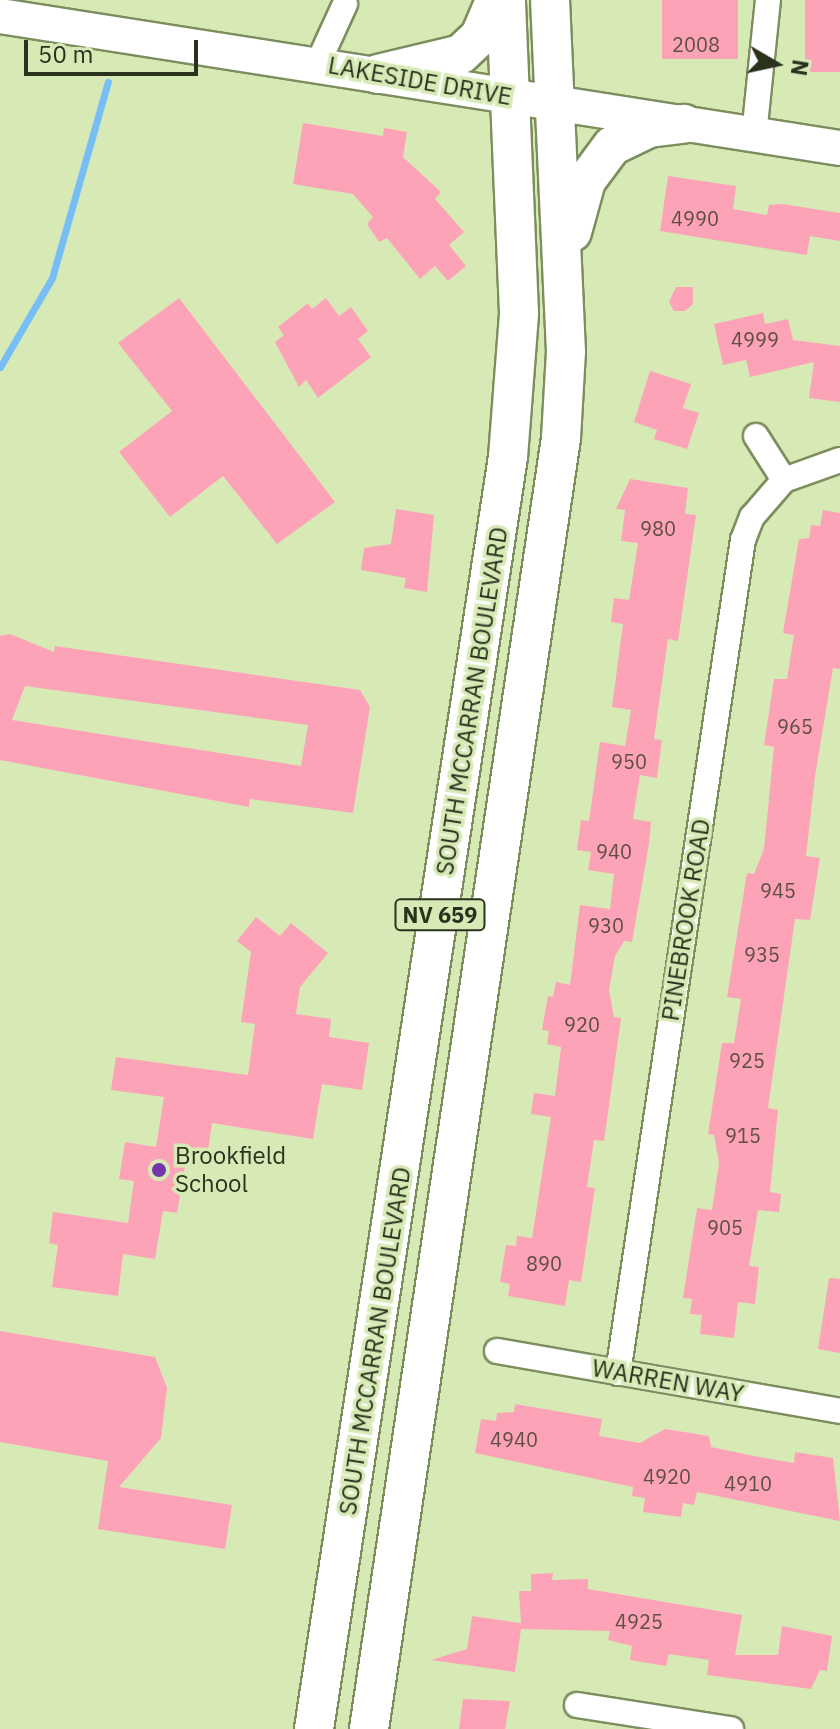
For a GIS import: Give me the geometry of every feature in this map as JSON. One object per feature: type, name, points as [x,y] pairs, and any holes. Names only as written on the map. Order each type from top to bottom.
[{"type":"main road","points":[[378,74],[461,54],[480,36],[495,0]]},
{"type":"main road","name":"SOUTH MCCARRAN BOULEVARD","points":[[314,1729],[444,889],[515,388],[511,97],[506,0]]},
{"type":"main road","name":"NV 659","points":[[369,1729],[549,542],[563,410],[563,278],[550,0]]},
{"type":"main road","points":[[563,278],[586,181],[598,162],[630,135],[684,124]]},
{"type":"main road","points":[[444,889],[467,922],[443,1103],[455,1172]]},
{"type":"main road","points":[[370,1374],[392,1408],[363,1604],[376,1684]]},
{"type":"street","points":[[754,135],[768,0]]},
{"type":"street","points":[[318,63],[345,4]]},
{"type":"street","name":"LAKESIDE DRIVE","points":[[0,16],[318,63],[511,97],[840,148]]},
{"type":"street","points":[[756,436],[784,480],[840,460]]},
{"type":"street","name":"PINEBROOK ROAD","points":[[618,1373],[743,540],[758,507],[784,480]]},
{"type":"street","name":"WARREN WAY","points":[[497,1351],[840,1411]]},
{"type":"street","points":[[577,1705],[731,1729]]},
{"type":"building","points":[[662,0],[738,0],[738,59],[662,59]]},
{"type":"building","points":[[805,0],[840,0],[840,72],[805,72]]},
{"type":"building","points":[[303,123],[383,136],[384,128],[407,132],[403,157],[441,192],[435,199],[464,232],[449,245],[466,266],[448,281],[435,266],[420,279],[387,238],[379,242],[367,224],[373,217],[353,194],[293,184]]},
{"type":"building","points":[[668,176],[736,186],[733,209],[767,215],[769,205],[782,204],[840,213],[840,241],[810,236],[807,255],[660,231]]},
{"type":"building","points":[[676,287],[693,287],[693,304],[685,311],[674,311],[669,302]]},
{"type":"building","points":[[179,298],[335,502],[277,544],[223,476],[170,517],[119,452],[172,411],[118,343]]},
{"type":"building","points":[[326,298],[339,316],[351,307],[368,331],[358,339],[371,357],[318,398],[306,380],[299,387],[275,342],[284,335],[278,327],[308,303],[312,309]]},
{"type":"building","points":[[763,313],[765,324],[788,319],[793,340],[840,346],[840,402],[809,398],[814,362],[750,377],[746,360],[723,365],[714,324]]},
{"type":"building","points":[[650,371],[691,384],[683,408],[699,413],[687,449],[654,439],[657,430],[634,422]]},
{"type":"building","points":[[630,479],[688,488],[685,514],[696,515],[678,641],[668,639],[654,739],[662,740],[657,778],[640,775],[633,819],[651,822],[649,844],[632,942],[624,941],[615,956],[609,990],[614,1017],[621,1018],[604,1141],[594,1140],[587,1187],[595,1188],[581,1282],[569,1280],[565,1306],[508,1296],[510,1284],[500,1282],[506,1245],[516,1246],[517,1236],[532,1238],[551,1117],[531,1114],[534,1093],[555,1096],[561,1047],[547,1044],[549,1031],[542,1030],[548,996],[553,997],[556,982],[570,985],[580,905],[610,909],[614,874],[588,870],[591,852],[577,850],[581,820],[589,821],[600,742],[625,746],[631,710],[612,707],[623,624],[611,622],[614,598],[629,600],[638,543],[621,541],[625,510],[616,509]]},
{"type":"building","points":[[396,509],[434,515],[427,592],[404,588],[406,578],[361,570],[364,548],[391,544]]},
{"type":"building","points":[[823,510],[840,513],[840,669],[833,668],[815,776],[806,856],[820,858],[810,920],[795,919],[768,1108],[778,1110],[770,1192],[781,1194],[779,1212],[758,1210],[749,1266],[759,1267],[755,1304],[738,1302],[734,1338],[700,1334],[702,1315],[690,1314],[692,1299],[683,1298],[697,1208],[712,1210],[719,1163],[714,1135],[708,1134],[722,1043],[734,1043],[741,999],[727,997],[747,873],[754,874],[764,849],[774,747],[764,745],[774,679],[787,679],[794,635],[783,633],[799,539],[809,538],[811,525],[820,526]]},
{"type":"building","points":[[10,634],[54,652],[55,646],[360,690],[370,707],[353,813],[250,799],[249,807],[0,760],[0,636]],"holes":[[[25,686],[308,725],[301,766],[12,720]]]},
{"type":"building","points":[[256,917],[280,936],[291,923],[328,953],[300,987],[296,1014],[331,1019],[329,1037],[369,1043],[362,1090],[322,1084],[313,1139],[212,1123],[207,1158],[187,1155],[177,1213],[163,1211],[155,1259],[123,1254],[118,1296],[52,1287],[58,1245],[49,1243],[53,1212],[128,1223],[134,1181],[119,1179],[125,1142],[156,1147],[164,1097],[111,1090],[116,1057],[248,1075],[255,1024],[241,1022],[251,952],[237,941]]},
{"type":"building","points":[[829,1278],[840,1279],[840,1353],[818,1349]]},
{"type":"building","points":[[0,1331],[155,1357],[167,1388],[161,1438],[119,1487],[232,1505],[225,1549],[98,1529],[108,1461],[0,1442]]},
{"type":"building","points":[[515,1404],[602,1419],[599,1436],[640,1443],[665,1429],[709,1436],[711,1447],[794,1463],[795,1452],[833,1458],[840,1521],[697,1492],[694,1505],[683,1503],[681,1517],[643,1512],[645,1498],[632,1496],[633,1487],[475,1453],[481,1419],[496,1421],[497,1413],[514,1412]]},
{"type":"building","points":[[553,1573],[552,1580],[588,1579],[588,1589],[742,1615],[735,1655],[778,1655],[782,1626],[832,1636],[827,1671],[820,1670],[811,1689],[707,1675],[709,1660],[669,1654],[666,1666],[630,1660],[632,1646],[608,1640],[610,1631],[521,1629],[515,1672],[431,1660],[467,1649],[472,1616],[521,1623],[519,1591],[531,1591],[531,1574]]},
{"type":"building","points":[[463,1699],[510,1701],[505,1729],[459,1729]]},
{"type":"waterway","points":[[0,367],[52,278],[108,82]]},
{"type":"place","name":"Brookfield School","points":[[159,1170]]}]
